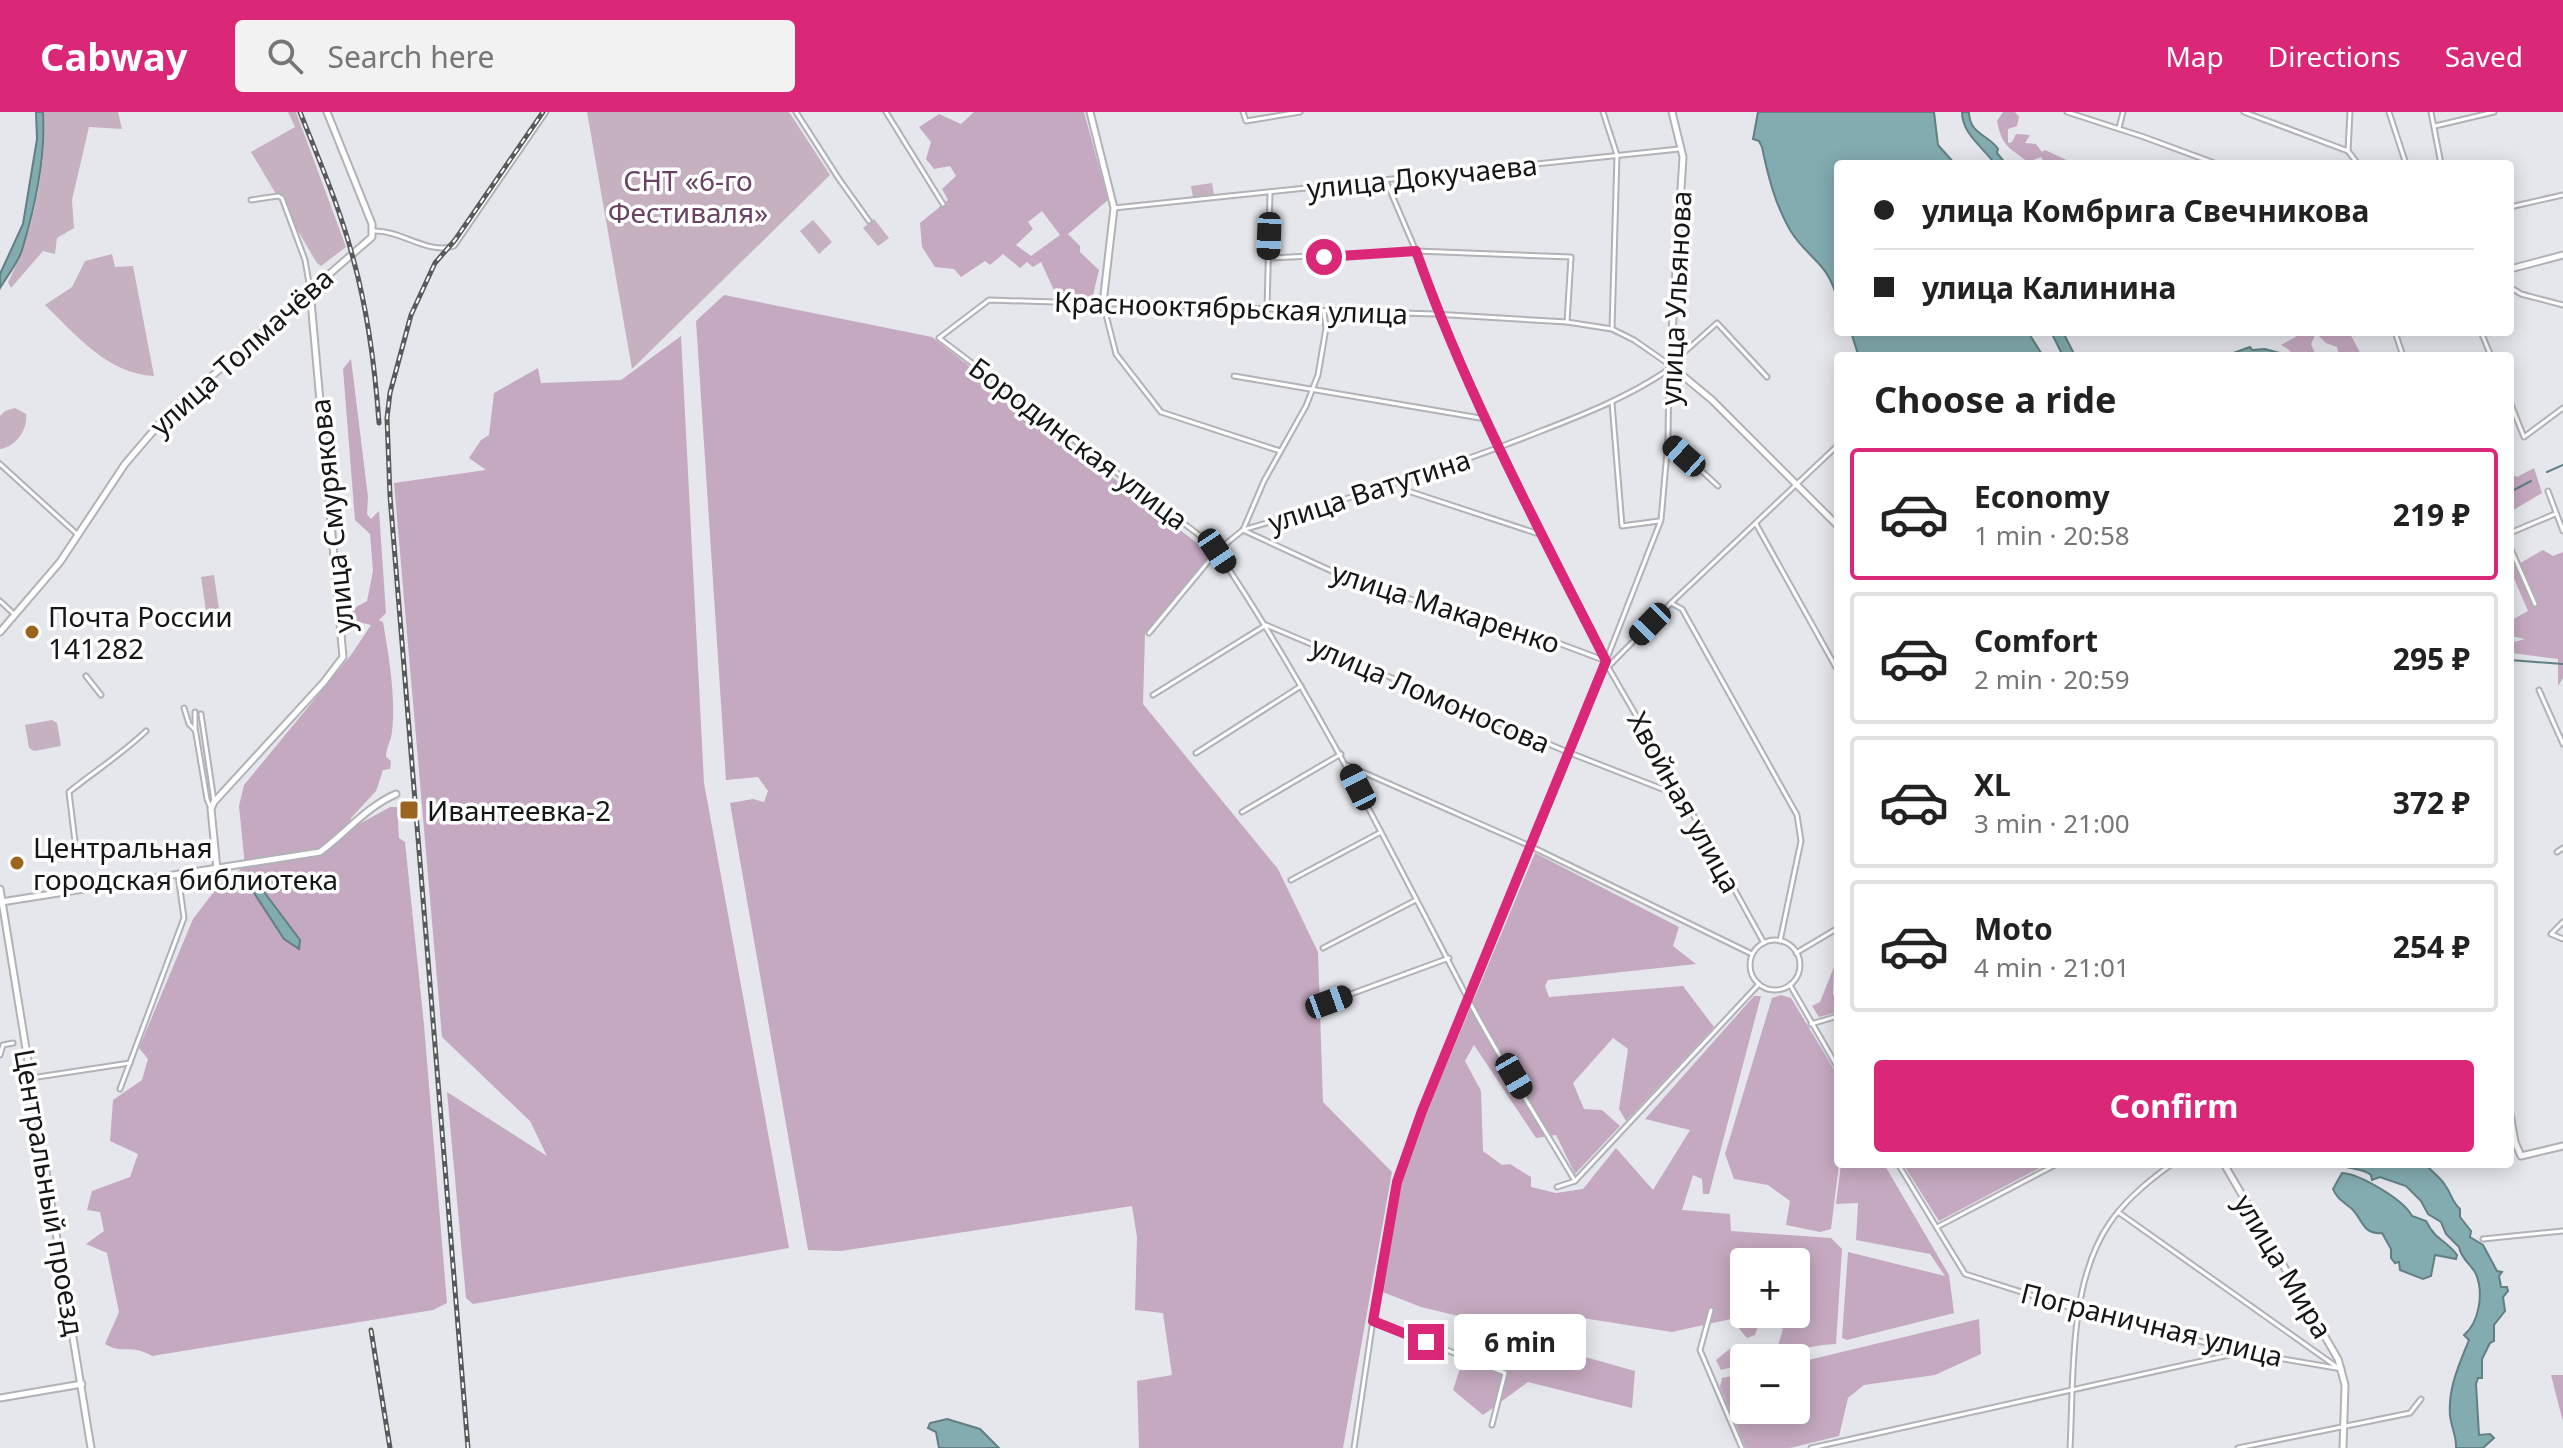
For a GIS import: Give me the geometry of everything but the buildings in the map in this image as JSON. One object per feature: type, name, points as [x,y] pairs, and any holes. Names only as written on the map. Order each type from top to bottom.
[{"type":"street","points":[[327,112],[374,231],[398,234],[445,249],[454,246],[546,112]]},
{"type":"street","points":[[796,112],[869,221]]},
{"type":"street","points":[[886,112],[943,204]]},
{"type":"street","points":[[1090,112],[1114,208],[1103,303],[1116,354],[1161,412],[1281,452]]},
{"type":"street","points":[[1243,112],[1246,121],[1300,112]]},
{"type":"street","points":[[1603,112],[1617,155],[1612,329]]},
{"type":"street","points":[[1672,112],[1683,149]]},
{"type":"street","points":[[2067,112],[2206,160]]},
{"type":"street","points":[[2119,128],[2123,112]]},
{"type":"street","points":[[2244,112],[2348,151],[2355,160]]},
{"type":"street","points":[[2348,151],[2350,112]]},
{"type":"street","points":[[2389,112],[2405,160]]},
{"type":"street","points":[[2431,112],[2440,160]]},
{"type":"street","points":[[2435,126],[2494,112]]},
{"type":"street","name":"улица Докучаева","points":[[1114,208],[1683,149]]},
{"type":"street","name":"улица Ульянова","points":[[1354,1448],[1397,1182],[1467,997],[1570,753],[1661,520],[1683,149]]},
{"type":"street","name":"Хвойная улица","points":[[1386,181],[1416,251],[1438,314],[1542,535],[1608,667],[1764,943]]},
{"type":"street","points":[[1267,309],[1270,193]]},
{"type":"street","points":[[2514,206],[2563,195]]},
{"type":"street","name":"улица Смурякова","points":[[217,869],[211,809],[214,802],[324,682],[343,657],[305,260],[282,198],[251,200]]},
{"type":"street","name":"улица Толмачёва","points":[[0,632],[50,575],[125,464],[156,426],[372,237],[374,231]]},
{"type":"street","points":[[1268,258],[1416,251],[1571,257],[1567,322]]},
{"type":"street","points":[[2514,268],[2563,255]]},
{"type":"street","points":[[2514,290],[2563,305]]},
{"type":"street","name":"Краснооктябрьская улица","points":[[939,338],[989,300],[1438,314],[1567,322],[1612,329],[1634,340],[1669,368]]},
{"type":"street","points":[[1149,633],[1217,551],[1243,530],[1264,481],[1318,375],[1326,328],[1324,311]]},
{"type":"street","name":"улица Ватутина","points":[[1243,530],[1401,482],[1499,448],[1612,403],[1669,368],[1717,323],[1767,377]]},
{"type":"street","name":"Бородинская улица","points":[[939,338],[1217,551],[1266,625],[1341,754],[1467,997],[1575,1181]]},
{"type":"street","points":[[1669,368],[1712,400],[1834,522]]},
{"type":"street","points":[[1234,376],[1486,419]]},
{"type":"street","points":[[1612,403],[1622,526],[1661,520]]},
{"type":"street","points":[[2514,412],[2524,437],[2563,408]]},
{"type":"street","points":[[1668,440],[1718,486]]},
{"type":"street","points":[[1608,667],[1834,449]]},
{"type":"street","points":[[0,464],[78,535]]},
{"type":"street","points":[[1401,482],[1405,490],[1542,535]]},
{"type":"street","points":[[2548,491],[2563,531]]},
{"type":"street","points":[[2514,531],[2555,514]]},
{"type":"street","points":[[1755,523],[1834,664]]},
{"type":"street","name":"улица Макаренко","points":[[1243,530],[1360,584],[1544,638],[1606,661]]},
{"type":"street","points":[[2514,556],[2535,604]]},
{"type":"street","points":[[0,601],[16,615]]},
{"type":"street","points":[[1671,603],[1682,609],[1797,815],[1801,841],[1780,941]]},
{"type":"street","points":[[1153,695],[1266,625]]},
{"type":"street","name":"улица Ломоносова","points":[[1266,625],[1684,798]]},
{"type":"street","points":[[86,676],[101,695]]},
{"type":"street","points":[[1196,753],[1302,686]]},
{"type":"street","points":[[2539,690],[2563,744]]},
{"type":"street","points":[[184,708],[189,724],[195,730]]},
{"type":"street","points":[[195,712],[195,730],[211,809]]},
{"type":"street","points":[[201,714],[214,802]]},
{"type":"street","points":[[76,850],[69,792],[116,759],[146,731]]},
{"type":"street","points":[[1242,812],[1341,754]]},
{"type":"street","points":[[1347,765],[1530,846],[1752,954]]},
{"type":"street","points":[[1,902],[320,852],[360,817],[396,794]]},
{"type":"street","points":[[1291,880],[1381,832]]},
{"type":"street","points":[[2557,852],[2563,848]]},
{"type":"street","points":[[120,1089],[184,918],[178,875]]},
{"type":"street","name":"Центральный проезд","points":[[0,889],[91,1448]]},
{"type":"street","points":[[1323,948],[1417,899]]},
{"type":"street","points":[[2563,922],[2551,934],[2563,939]]},
{"type":"street","points":[[1796,953],[1834,930]]},
{"type":"street","points":[[1780,941],[1796,953],[1799,968],[1790,985],[1772,990],[1759,984],[1750,968],[1752,954],[1764,943],[1780,941]]},
{"type":"street","points":[[1329,1002],[1449,958]]},
{"type":"street","points":[[1557,1187],[1575,1181],[1759,984]]},
{"type":"street","points":[[1790,985],[1834,1062]]},
{"type":"street","points":[[1810,1024],[1834,1017]]},
{"type":"street","points":[[0,1055],[3,1045],[13,1043]]},
{"type":"street","points":[[30,1078],[130,1063]]},
{"type":"street","points":[[2514,1136],[2521,1156],[2563,1146]]},
{"type":"street","points":[[1900,1168],[1937,1227],[2049,1168]]},
{"type":"street","points":[[2070,1448],[2078,1310],[2091,1259],[2118,1212],[2137,1191],[2167,1168]]},
{"type":"street","name":"улица Мира","points":[[2226,1168],[2338,1359],[2340,1368]]},
{"type":"street","points":[[2118,1212],[2340,1368],[2345,1385],[2343,1448]]},
{"type":"street","name":"Пограничная улица","points":[[1937,1227],[1965,1274],[2078,1310],[2242,1352],[2340,1368]]},
{"type":"street","points":[[2483,1239],[2563,1231]]},
{"type":"street","points":[[1711,1310],[1700,1350],[1742,1448]]},
{"type":"street","points":[[1373,1321],[1505,1373],[1492,1425]]},
{"type":"street","points":[[1811,1448],[1837,1445],[2242,1352]]},
{"type":"street","points":[[0,1398],[82,1384]]},
{"type":"street","points":[[2238,1448],[2410,1413],[2421,1399]]},
{"type":"green space","points":[[44,112],[118,112],[122,129],[89,127],[72,200],[74,228],[57,238],[55,254],[43,251],[11,288],[8,282],[25,243],[41,177]]},
{"type":"green space","points":[[288,112],[296,112],[346,247],[321,266],[251,152],[295,127]]},
{"type":"green space","name":"СНТ «6-го Фестиваля»","points":[[587,112],[789,112],[830,175],[632,369]]},
{"type":"green space","points":[[1212,183],[1214,195],[1193,197],[1191,186]]},
{"type":"green space","points":[[874,219],[889,238],[878,246],[863,228]]},
{"type":"green space","points":[[813,220],[832,242],[819,254],[800,231]]},
{"type":"green space","points":[[112,254],[115,267],[133,266],[154,376],[137,374],[107,361],[45,305],[72,287],[85,261]]},
{"type":"green space","points":[[15,408],[26,414],[25,426],[16,441],[0,449],[0,416]]},
{"type":"green space","points":[[214,575],[219,609],[206,611],[201,577]]},
{"type":"green space","points":[[52,720],[57,723],[61,746],[34,751],[29,748],[25,725]]},
{"type":"shaded area","points":[[974,112],[1084,112],[1108,200],[1068,234],[1080,246],[1080,252],[1099,270],[1092,299],[1058,299],[1041,262],[1033,267],[1027,262],[1020,268],[1003,254],[990,265],[985,261],[961,277],[954,269],[935,267],[922,247],[920,223],[948,200],[942,189],[956,176],[950,166],[934,169],[926,159],[931,142],[919,127],[939,114],[961,124]],"holes":[[[1042,211],[1060,235],[1031,256],[1016,245],[1033,229],[1028,222]]]},
{"type":"shaded area","points":[[2003,112],[2015,112],[2019,117],[2017,126],[2008,129],[2008,143],[2016,134],[2030,135],[2025,143],[2036,144],[2042,152],[2045,150],[2066,160],[2043,160],[2041,157],[2026,160],[2008,146],[1997,121]]},
{"type":"shaded area","points":[[724,295],[932,337],[1211,554],[1145,634],[1143,704],[1278,869],[1318,952],[1323,1102],[1392,1172],[1343,1448],[1139,1448],[1137,1381],[1172,1375],[1163,1313],[1135,1310],[1137,1237],[1132,1206],[841,1251],[808,1250],[730,803],[753,799],[764,802],[768,791],[758,777],[726,780],[696,321]]},
{"type":"shaded area","points":[[681,336],[704,783],[789,1248],[473,1304],[466,1298],[447,1092],[547,1156],[530,1121],[442,1037],[394,483],[486,470],[469,458],[481,440],[489,435],[494,393],[538,368],[541,383],[621,380]]},
{"type":"shaded area","points":[[2297,336],[2315,336],[2311,344],[2314,352],[2291,352],[2281,345]]},
{"type":"shaded area","points":[[2319,336],[2351,336],[2360,352],[2338,352],[2337,347]]},
{"type":"shaded area","points":[[351,359],[368,497],[367,514],[371,519],[379,511],[386,613],[379,620],[383,622],[393,705],[392,732],[386,757],[391,761],[390,769],[383,770],[376,791],[351,818],[350,824],[354,827],[390,807],[397,807],[399,838],[405,842],[447,1303],[433,1310],[152,1356],[138,1350],[117,1349],[105,1344],[119,1312],[107,1253],[86,1244],[104,1231],[100,1212],[87,1210],[92,1191],[130,1177],[138,1154],[110,1141],[113,1100],[142,1080],[148,1059],[139,1048],[193,919],[219,885],[245,866],[239,806],[244,785],[351,655],[371,625],[358,622],[345,613],[367,601],[373,571],[370,534],[355,520],[343,369]]},
{"type":"shaded area","points":[[2534,468],[2542,493],[2514,510],[2514,475],[2517,477]]},
{"type":"shaded area","points":[[2543,550],[2553,556],[2563,552],[2563,678],[2558,686],[2558,659],[2514,653],[2514,642],[2525,639],[2514,637],[2514,619],[2528,611],[2514,578],[2514,567]]},
{"type":"shaded area","points":[[1535,853],[1679,927],[1673,946],[1696,964],[1548,980],[1545,986],[1549,997],[1683,986],[1714,1027],[1626,1121],[1619,1109],[1628,1049],[1613,1038],[1573,1083],[1584,1109],[1602,1110],[1620,1126],[1575,1174],[1556,1135],[1536,1138],[1474,1045],[1465,1061],[1481,1091],[1483,1151],[1502,1165],[1510,1164],[1531,1177],[1531,1187],[1556,1193],[1583,1189],[1616,1148],[1653,1190],[1690,1130],[1645,1119],[1754,996],[1761,996],[1709,1194],[1703,1194],[1702,1179],[1693,1175],[1682,1210],[1730,1214],[1731,1231],[1831,1238],[1842,1249],[1836,1344],[1810,1348],[1810,1344],[1778,1344],[1781,1328],[1810,1328],[1810,1248],[1730,1248],[1730,1319],[1672,1332],[1576,1317],[1546,1338],[1553,1348],[1635,1371],[1632,1408],[1528,1382],[1483,1415],[1453,1390],[1466,1350],[1467,1333],[1530,1342],[1534,1314],[1492,1324],[1421,1307],[1380,1291],[1394,1211],[1409,1154]]},
{"type":"shaded area","points":[[1834,967],[1834,1013],[1819,1017],[1812,1006],[1820,1002]]},
{"type":"shaded area","points":[[1781,995],[1791,998],[1834,1069],[1834,1168],[1839,1168],[1831,1229],[1820,1232],[1786,1225],[1790,1201],[1768,1185],[1734,1179],[1725,1154],[1772,998]]},
{"type":"shaded area","points":[[1840,1168],[1886,1168],[1949,1275],[1954,1313],[1847,1340],[1842,1338],[1848,1252],[1945,1276],[1930,1254],[1856,1240],[1858,1203],[1836,1204]]},
{"type":"shaded area","points":[[1906,1168],[2039,1168],[1939,1221]]},
{"type":"shaded area","points":[[1979,1319],[1981,1354],[1935,1375],[1864,1385],[1848,1398],[1839,1436],[1790,1448],[1746,1448],[1736,1424],[1810,1424],[1810,1360]]},
{"type":"shaded area","points":[[1739,1328],[1757,1328],[1755,1335],[1747,1338]]},
{"type":"shaded area","points":[[1730,1349],[1730,1368],[1721,1370],[1716,1360]]},
{"type":"shaded area","points":[[2551,1375],[2563,1375],[2563,1420],[2562,1418]]},
{"type":"shaded area","points":[[1730,1377],[1730,1410],[1720,1387],[1722,1378]]},
{"type":"water","points":[[36,112],[43,112],[43,129],[35,199],[20,255],[0,288],[0,274],[23,224],[37,139]]},
{"type":"water","points":[[1758,112],[1934,112],[1938,145],[1951,160],[1834,160],[1834,288],[1823,269],[1790,230],[1780,210],[1762,147],[1759,141],[1753,139]]},
{"type":"water","points":[[1962,112],[1969,112],[1972,125],[1994,144],[2003,160],[1992,160],[1974,140]]},
{"type":"water","points":[[1852,336],[2030,336],[2040,352],[1858,352]]},
{"type":"water","points":[[2053,336],[2065,336],[2073,352],[2061,352]]},
{"type":"water","points":[[2250,347],[2252,350],[2276,352],[2236,352]]},
{"type":"water","points":[[249,872],[300,940],[299,949],[284,939],[245,879]]},
{"type":"water","points":[[2351,1168],[2429,1168],[2443,1182],[2460,1209],[2460,1217],[2471,1231],[2470,1237],[2483,1245],[2497,1271],[2502,1272],[2499,1276],[2501,1287],[2507,1287],[2508,1291],[2503,1297],[2505,1311],[2494,1325],[2494,1341],[2482,1359],[2482,1378],[2478,1378],[2476,1384],[2479,1435],[2490,1434],[2494,1438],[2483,1448],[2456,1448],[2450,1415],[2452,1386],[2469,1340],[2464,1335],[2479,1307],[2480,1290],[2476,1274],[2459,1247],[2446,1234],[2441,1222],[2428,1214],[2421,1201],[2406,1186],[2380,1177],[2372,1180],[2371,1175]]},
{"type":"water","points":[[2342,1173],[2381,1189],[2412,1216],[2426,1221],[2457,1255],[2456,1259],[2435,1255],[2431,1276],[2423,1279],[2400,1270],[2399,1262],[2395,1263],[2391,1258],[2391,1249],[2382,1233],[2367,1229],[2333,1189]]},
{"type":"water","points":[[947,1419],[980,1429],[999,1448],[939,1448],[936,1432],[928,1428],[930,1423]]},
{"type":"waterway","points":[[2547,472],[2563,465]]},
{"type":"waterway","points":[[2514,490],[2531,481]]},
{"type":"waterway","points":[[2514,660],[2563,664]]},
{"type":"railway","points":[[300,112],[336,202],[358,278],[370,340],[379,423]]},
{"type":"railway","points":[[468,1448],[390,496],[387,418],[390,393],[411,315],[435,263],[455,240],[543,112]]},
{"type":"railway","points":[[371,1330],[390,1448]]},
{"type":"place","name":"Почта России 141282","points":[[32,632]]},
{"type":"place","name":"Ивантеевка-2","points":[[409,810]]},
{"type":"place","name":"Центральная городская библиотека","points":[[17,863]]},
{"type":"route","points":[[1324,257],[1416,251],[1438,314],[1499,448],[1606,661],[1463,1007],[1397,1182],[1373,1321],[1426,1342]]}]
